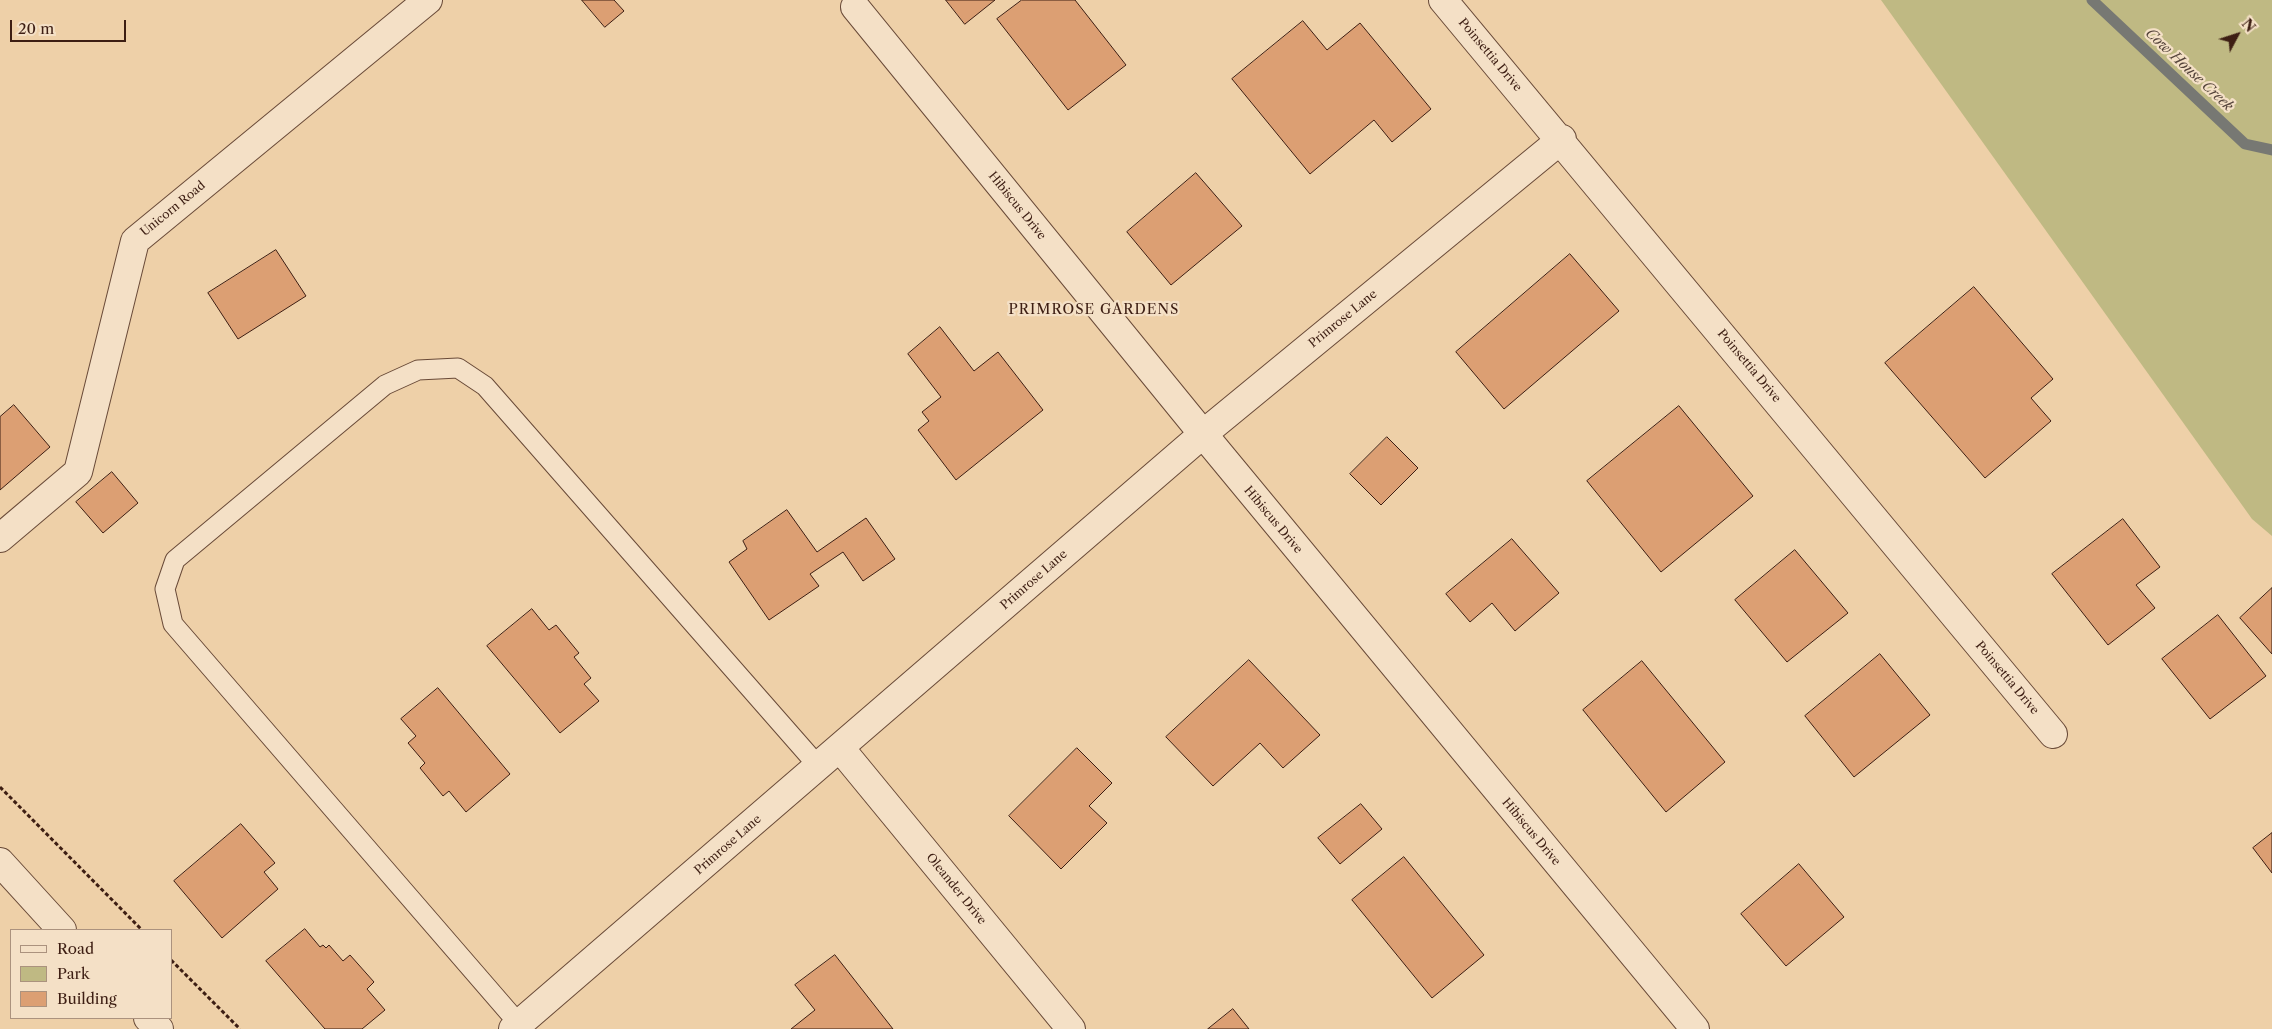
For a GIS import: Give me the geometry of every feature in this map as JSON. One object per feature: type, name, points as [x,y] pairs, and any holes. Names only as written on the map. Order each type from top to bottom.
[{"type":"street","name":"Unicorn Road","points":[[0,538],[78,472],[134,241],[428,0]]},
{"type":"street","name":"Poinsettia Drive","points":[[1443,0],[1562,139],[2053,734]]},
{"type":"street","name":"Hibiscus Drive","points":[[855,7],[1203,434],[1695,1029]]},
{"type":"street","name":"Primrose Lane","points":[[516,1026],[819,767],[1203,434],[1562,139]]},
{"type":"street","name":"Oleander Drive","points":[[840,748],[1071,1029]]},
{"type":"street","points":[[0,862],[61,929]]},
{"type":"street","points":[[149,1019],[159,1029]]},
{"type":"lane","points":[[516,1026],[173,624],[165,589],[175,560],[386,384],[418,370],[458,368],[485,386],[819,767]]},
{"type":"path","points":[[0,787],[141,929]]},
{"type":"path","points":[[172,961],[240,1029]]},
{"type":"green space","points":[[1881,0],[2272,0],[2272,536],[2252,519]]},
{"type":"building","points":[[582,0],[614,0],[624,11],[605,27]]},
{"type":"building","points":[[946,0],[995,0],[965,24]]},
{"type":"building","points":[[1022,0],[1075,0],[1126,65],[1068,110],[997,19]]},
{"type":"building","points":[[1303,21],[1327,50],[1360,23],[1431,109],[1392,142],[1374,120],[1310,174],[1232,79]]},
{"type":"building","points":[[1196,173],[1242,226],[1171,285],[1127,232]]},
{"type":"building","points":[[276,250],[306,296],[238,339],[208,293]]},
{"type":"building","points":[[1570,254],[1619,311],[1504,409],[1456,352]]},
{"type":"building","points":[[1974,287],[2053,379],[2031,398],[2051,421],[1985,478],[1885,363]]},
{"type":"building","points":[[940,327],[974,371],[998,352],[1043,410],[956,480],[918,430],[929,421],[922,412],[941,397],[908,354]]},
{"type":"building","points":[[14,405],[50,447],[0,490],[0,417]]},
{"type":"building","points":[[1679,406],[1753,496],[1661,572],[1587,481]]},
{"type":"building","points":[[1387,437],[1418,468],[1381,505],[1350,474]]},
{"type":"building","points":[[112,472],[138,503],[103,533],[76,502]]},
{"type":"building","points":[[787,510],[817,552],[866,518],[895,559],[863,581],[843,552],[810,574],[819,586],[769,620],[729,562],[747,549],[743,541]]},
{"type":"building","points":[[2123,519],[2160,567],[2136,585],[2155,608],[2108,645],[2052,574]]},
{"type":"building","points":[[1512,539],[1559,593],[1515,631],[1492,603],[1470,622],[1446,594]]},
{"type":"building","points":[[1795,550],[1848,613],[1787,662],[1735,600]]},
{"type":"building","points":[[2272,588],[2272,654],[2240,618]]},
{"type":"building","points":[[532,609],[549,630],[556,625],[579,653],[574,657],[591,678],[584,684],[599,701],[560,733],[487,646]]},
{"type":"building","points":[[2218,615],[2266,676],[2210,719],[2162,659]]},
{"type":"building","points":[[1880,654],[1930,715],[1854,777],[1805,716]]},
{"type":"building","points":[[1249,660],[1320,735],[1283,768],[1260,743],[1213,786],[1166,737]]},
{"type":"building","points":[[1642,661],[1725,762],[1666,812],[1583,710]]},
{"type":"building","points":[[438,688],[510,774],[466,812],[449,791],[443,796],[420,768],[425,763],[408,743],[416,736],[401,719]]},
{"type":"building","points":[[1077,748],[1112,783],[1089,806],[1107,823],[1061,869],[1009,816]]},
{"type":"building","points":[[1361,804],[1382,829],[1340,864],[1318,838]]},
{"type":"building","points":[[241,824],[275,863],[264,872],[278,889],[222,938],[174,881]]},
{"type":"building","points":[[2272,833],[2272,873],[2253,848]]},
{"type":"building","points":[[1404,857],[1484,955],[1432,998],[1352,900]]},
{"type":"building","points":[[1799,864],[1844,917],[1786,966],[1741,914]]},
{"type":"building","points":[[305,929],[320,947],[323,945],[326,948],[329,945],[343,961],[350,955],[374,982],[367,989],[385,1010],[362,1029],[325,1029],[266,961]]},
{"type":"building","points":[[835,955],[893,1029],[791,1029],[815,1010],[795,985]]},
{"type":"building","points":[[1233,1009],[1249,1029],[1208,1029]]},
{"type":"waterway","name":"Cow House Creek","points":[[2092,0],[2245,144],[2272,150]]},
{"type":"district","name":"PRIMROSE GARDENS","points":[[1094,310]]}]
